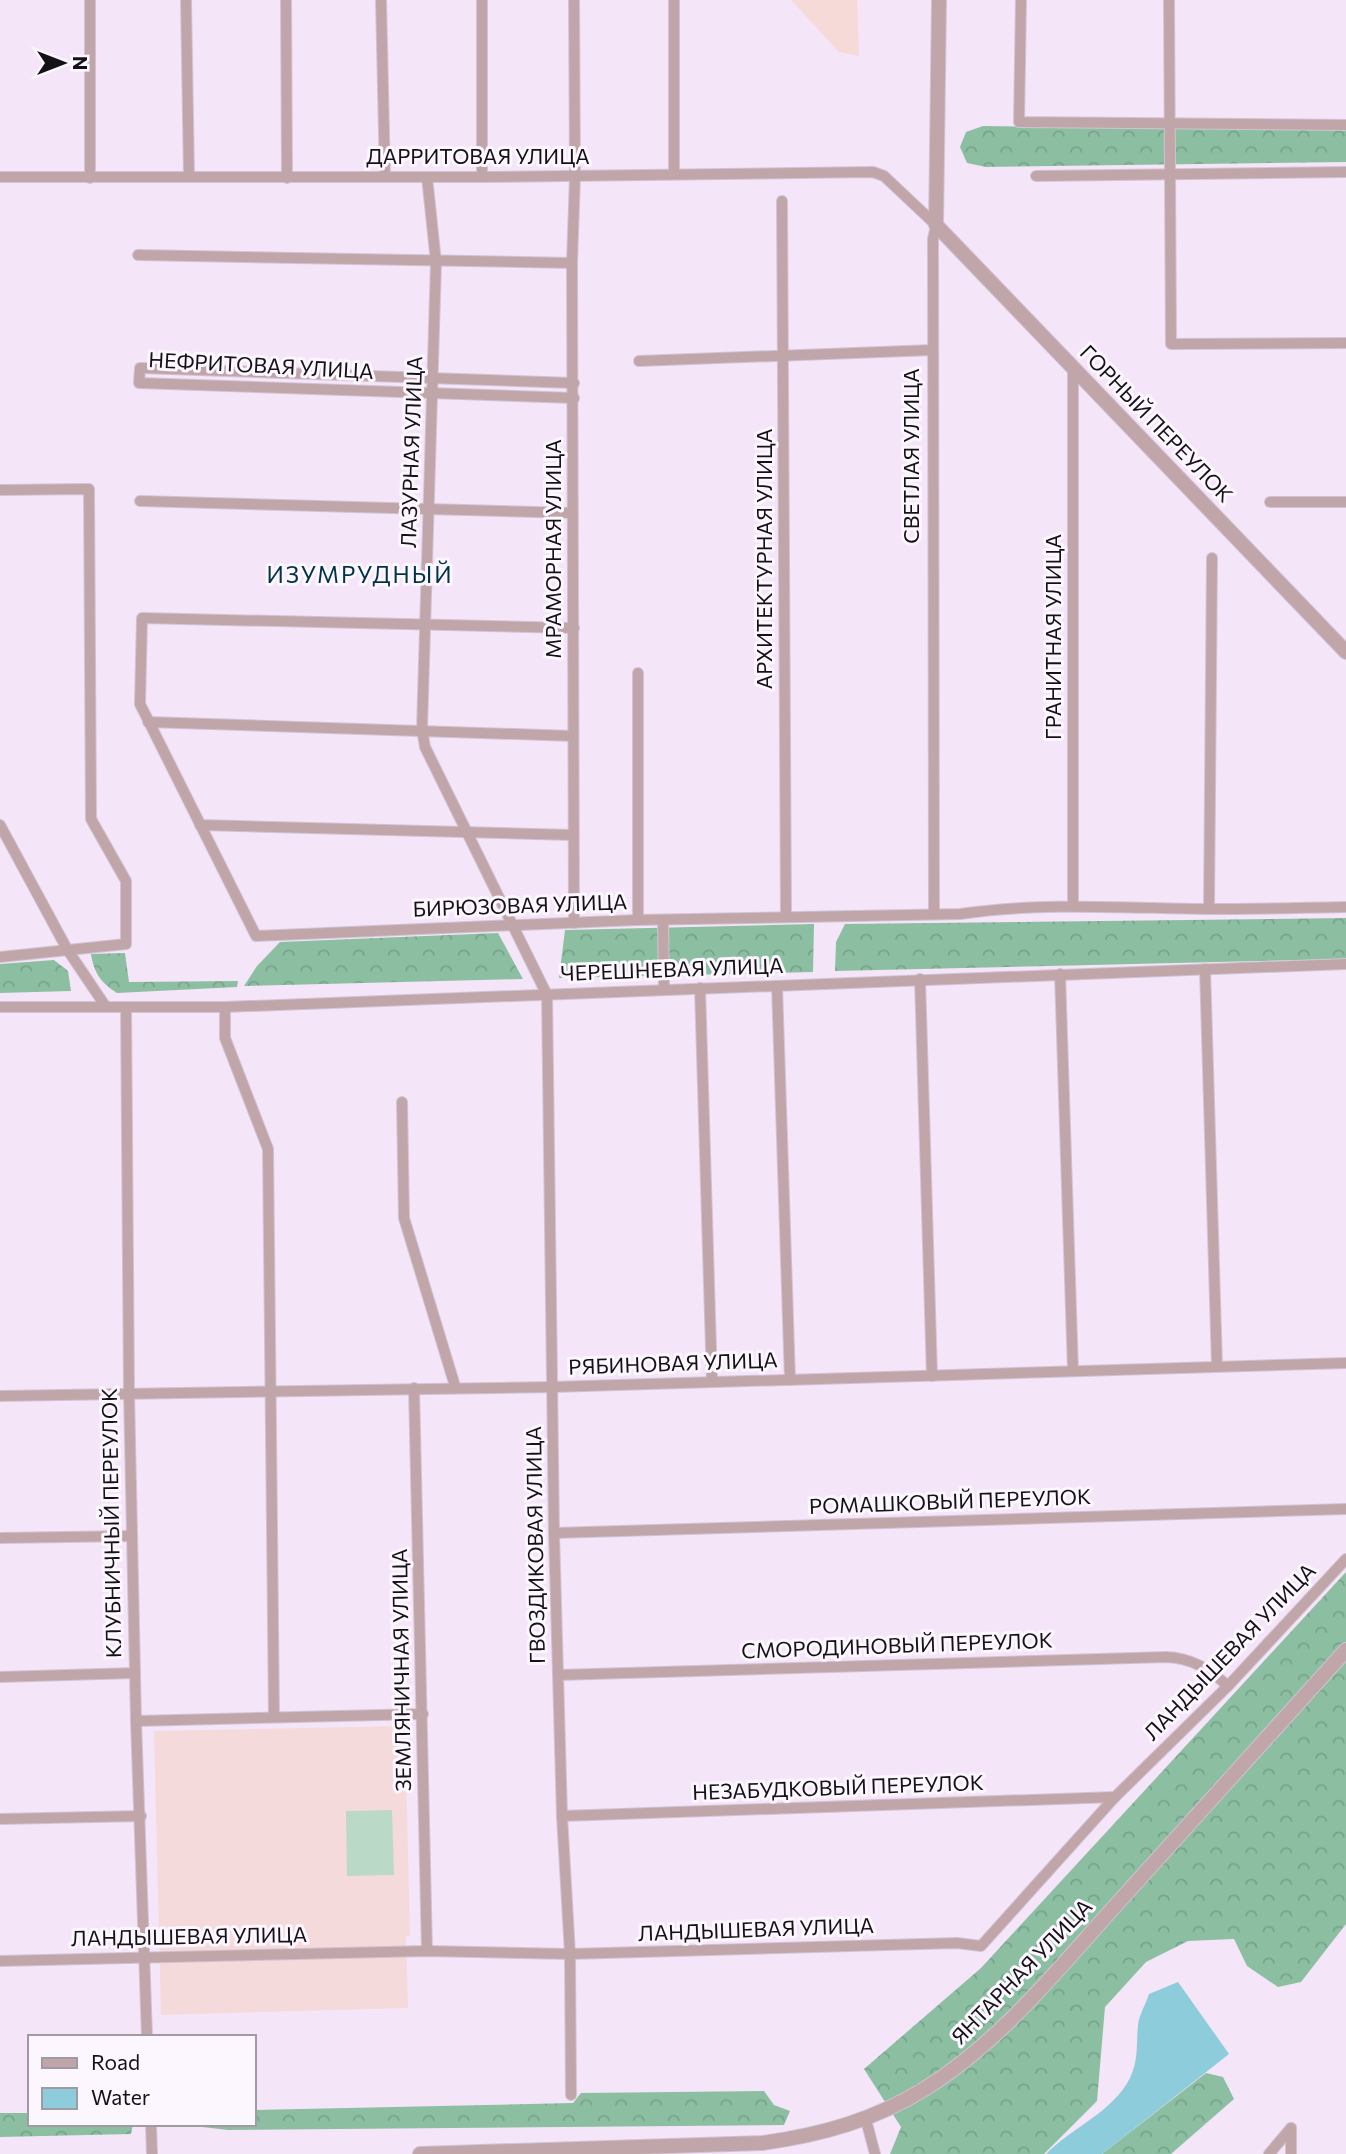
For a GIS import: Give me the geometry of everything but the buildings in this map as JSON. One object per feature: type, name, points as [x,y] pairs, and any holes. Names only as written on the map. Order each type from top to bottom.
[{"type":"street","points":[[90,0],[90,178]]},
{"type":"street","points":[[186,0],[189,177]]},
{"type":"street","points":[[286,0],[287,178]]},
{"type":"street","points":[[381,0],[386,177]]},
{"type":"street","points":[[482,0],[482,177]]},
{"type":"street","name":"МРАМОРНАЯ УЛИЦА","points":[[574,923],[572,263],[575,0]]},
{"type":"street","points":[[674,0],[674,174]]},
{"type":"street","name":"СВЕТЛАЯ УЛИЦА","points":[[934,913],[933,239],[936,225],[940,0]]},
{"type":"street","points":[[1021,0],[1019,122],[1346,125]]},
{"type":"street","points":[[1169,0],[1171,344],[1346,343]]},
{"type":"street","name":"ДАРРИТОВАЯ УЛИЦА","points":[[0,177],[482,177],[873,172],[884,176],[936,225]]},
{"type":"street","points":[[1036,176],[1346,172]]},
{"type":"street","name":"ЛАЗУРНАЯ УЛИЦА","points":[[422,729],[436,262],[427,177]]},
{"type":"street","name":"АРХИТЕКТУРНАЯ УЛИЦА","points":[[782,201],[786,918]]},
{"type":"street","name":"ГОРНЫЙ ПЕРЕУЛОК","points":[[936,225],[1346,652]]},
{"type":"street","points":[[138,255],[572,263]]},
{"type":"street","points":[[639,361],[933,350]]},
{"type":"street","name":"НЕФРИТОВАЯ УЛИЦА","points":[[574,383],[140,368],[139,383],[574,398]]},
{"type":"street","name":"ГРАНИТНАЯ УЛИЦА","points":[[1073,368],[1073,905]]},
{"type":"street","points":[[0,489],[89,489],[91,819],[126,881],[126,944],[0,957]]},
{"type":"street","points":[[140,501],[572,513]]},
{"type":"street","points":[[1270,502],[1346,502]]},
{"type":"street","points":[[1209,909],[1212,558]]},
{"type":"street","points":[[572,835],[470,835],[200,825],[140,704],[142,618],[574,628]]},
{"type":"street","points":[[638,673],[638,920]]},
{"type":"street","points":[[148,722],[573,736]]},
{"type":"street","points":[[422,729],[425,747],[547,995]]},
{"type":"street","points":[[0,825],[67,949],[106,1007]]},
{"type":"street","name":"БИРЮЗОВАЯ УЛИЦА","points":[[200,825],[256,936],[638,920],[934,913],[1073,905],[1209,909],[1346,907]]},
{"type":"street","points":[[663,920],[664,990]]},
{"type":"street","name":"ЧЕРЕШНЕВАЯ УЛИЦА","points":[[0,1007],[225,1007],[1346,964]]},
{"type":"street","points":[[1205,969],[1217,1366]]},
{"type":"street","points":[[1060,974],[1073,1371]]},
{"type":"street","points":[[919,979],[932,1376]]},
{"type":"street","points":[[777,986],[790,1380]]},
{"type":"street","points":[[699,988],[712,1382]]},
{"type":"street","name":"ГВОЗДИКОВАЯ УЛИЦА","points":[[547,995],[554,1533],[562,1816],[570,1954],[570,2095]]},
{"type":"street","name":"КЛУБНИЧНЫЙ ПЕРЕУЛОК","points":[[126,1007],[132,1536],[148,2035]]},
{"type":"street","points":[[225,1007],[225,1038],[268,1149],[274,1717]]},
{"type":"street","points":[[402,1101],[404,1218],[455,1386]]},
{"type":"street","name":"РЯБИНОВАЯ УЛИЦА","points":[[0,1396],[455,1386],[553,1387],[1346,1363]]},
{"type":"street","name":"ЗЕМЛЯНИЧНАЯ УЛИЦА","points":[[414,1388],[427,1951]]},
{"type":"street","name":"РОМАШКОВЫЙ ПЕРЕУЛОК","points":[[554,1533],[1346,1509]]},
{"type":"street","points":[[0,1538],[132,1536]]},
{"type":"street","name":"ЛАНДЫШЕВАЯ УЛИЦА","points":[[0,1961],[427,1951],[570,1954],[957,1943],[981,1946],[1115,1797],[1228,1686],[1346,1559]]},
{"type":"street","name":"ЯНТАРНАЯ УЛИЦА","points":[[421,2154],[762,2143],[801,2137],[866,2120],[926,2088],[962,2063],[1038,1991],[1346,1650]]},
{"type":"street","name":"СМОРОДИНОВЫЙ ПЕРЕУЛОК","points":[[558,1675],[1166,1657],[1185,1658],[1208,1669],[1228,1686]]},
{"type":"street","points":[[0,1677],[135,1673]]},
{"type":"street","points":[[136,1721],[423,1714]]},
{"type":"street","name":"НЕЗАБУДКОВЫЙ ПЕРЕУЛОК","points":[[562,1816],[1115,1797]]},
{"type":"street","points":[[0,1819],[141,1816]]},
{"type":"street","points":[[866,2120],[875,2154]]},
{"type":"street","points":[[151,2126],[152,2154]]},
{"type":"street","points":[[1269,2154],[1291,2128],[1291,2154]]},
{"type":"shaded area","points":[[791,0],[857,0],[859,56],[839,52]]},
{"type":"shaded area","points":[[405,1726],[410,1936],[406,1936],[408,2008],[161,2015],[154,1731]]},
{"type":"green space","points":[[983,126],[1346,130],[1346,162],[986,167],[967,163],[960,147],[966,132]]},
{"type":"green space","points":[[1346,918],[1346,959],[835,971],[836,942],[845,924]]},
{"type":"green space","points":[[814,924],[813,972],[559,978],[565,930]]},
{"type":"green space","points":[[498,933],[523,979],[244,986],[257,966],[280,942]]},
{"type":"green space","points":[[125,953],[129,982],[238,981],[237,987],[117,993],[99,977],[91,954]]},
{"type":"green space","points":[[54,960],[68,971],[71,991],[0,993],[0,964]]},
{"type":"green space","points":[[1346,1572],[1346,1924],[1301,1982],[1278,1987],[1247,1966],[1234,1939],[1188,1941],[1146,1962],[1105,2007],[1097,2101],[1044,2154],[890,2154],[901,2127],[864,2069],[981,1968]]},
{"type":"green space","points":[[392,1810],[394,1875],[347,1876],[346,1811]]},
{"type":"green space","points":[[1206,2073],[1223,2077],[1234,2099],[1171,2154],[1102,2154]]},
{"type":"green space","points":[[764,2091],[774,2105],[790,2111],[784,2125],[228,2130],[193,2126],[256,2126],[256,2110],[573,2103],[581,2093]]},
{"type":"green space","points":[[0,2113],[28,2113],[28,2126],[133,2126],[131,2134],[0,2137]]},
{"type":"water","points":[[1178,1982],[1229,2054],[1102,2154],[1046,2154],[1103,2110],[1123,2090],[1135,2064],[1139,2021],[1149,1994]]},
{"type":"district","name":"ИЗУМРУДНЫЙ","points":[[360,575]]}]
